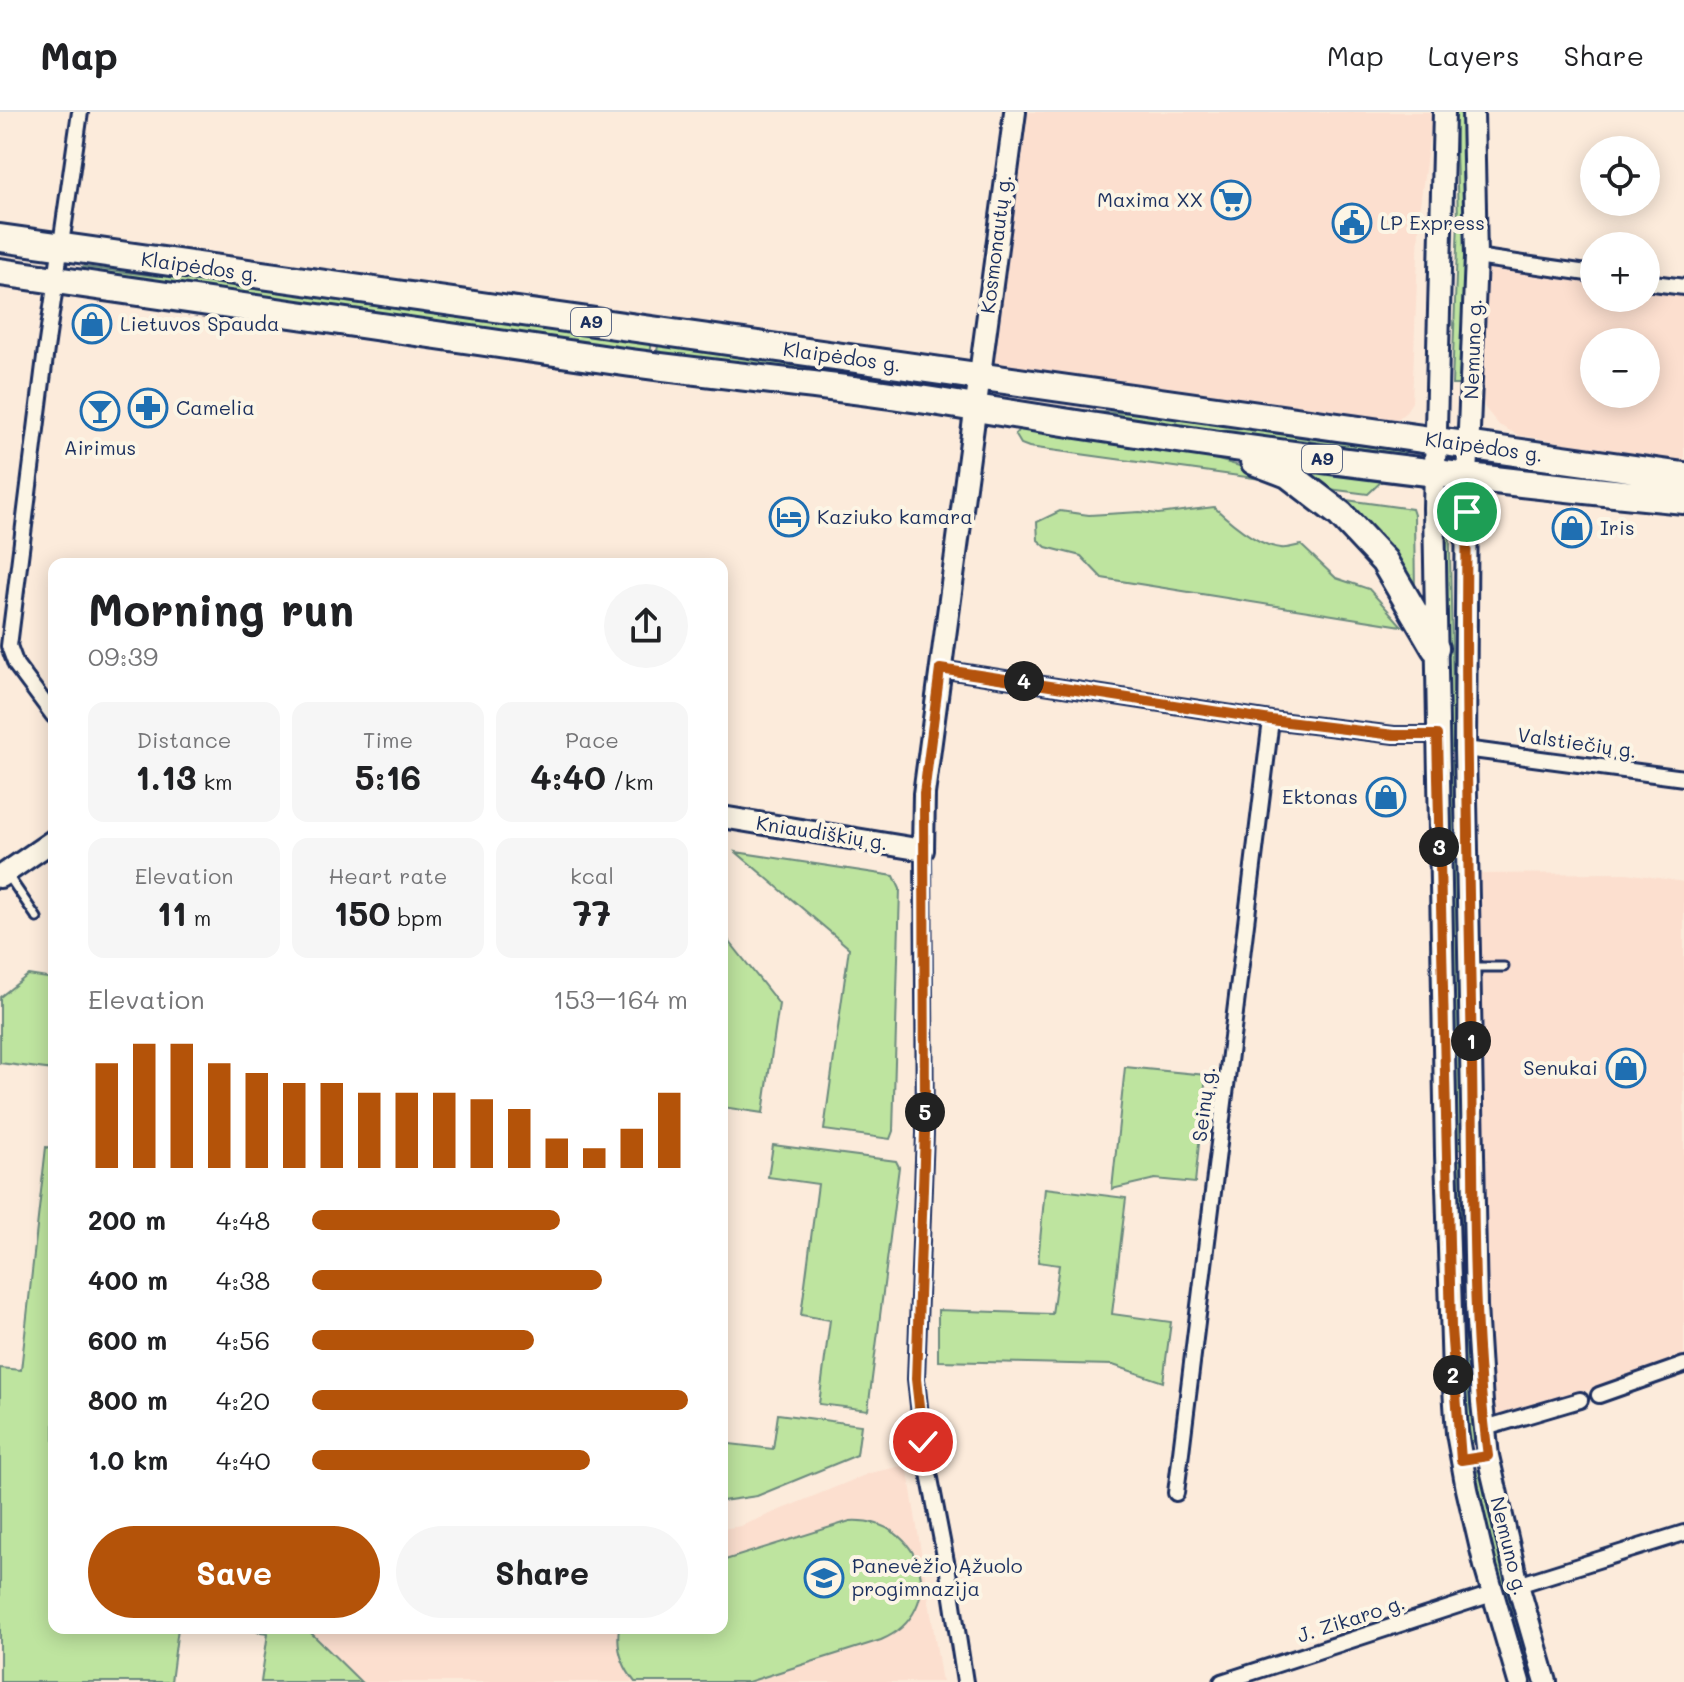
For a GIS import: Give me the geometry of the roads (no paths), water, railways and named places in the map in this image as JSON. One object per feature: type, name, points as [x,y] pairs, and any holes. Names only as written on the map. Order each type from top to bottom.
[{"type":"highway","name":"Klaipėdos g.","points":[[0,238],[1684,476]]},
{"type":"highway","name":"Klaipėdos g.","points":[[0,272],[615,361],[939,402],[1209,444],[1467,478],[1684,500]]},
{"type":"highway","points":[[1209,444],[1288,474],[1340,514],[1384,561],[1435,648]]},
{"type":"main road","name":"Kosmonautų g.","points":[[923,850],[924,794],[1015,112]]},
{"type":"main road","name":"Nemuno g.","points":[[1444,112],[1434,473],[1435,648],[1451,1328],[1461,1460],[1492,1594],[1519,1682]]},
{"type":"main road","name":"Nemuno g.","points":[[1473,112],[1476,257],[1467,478],[1465,749],[1476,1306],[1488,1456],[1518,1585],[1546,1682]]},
{"type":"main road","name":"Kniaudiškių g.","points":[[728,818],[923,850]]},
{"type":"main road","points":[[3,875],[48,844]]},
{"type":"main road","points":[[1461,1460],[1488,1456]]},
{"type":"street","points":[[48,708],[16,665],[9,646],[80,112]]},
{"type":"street","points":[[1476,257],[1580,272]]},
{"type":"street","points":[[1660,284],[1684,287]]},
{"type":"street","points":[[940,669],[1271,720],[1394,735],[1437,735]]},
{"type":"street","name":"Seinų g.","points":[[1176,1493],[1271,720]]},
{"type":"street","name":"Valstiečių g.","points":[[1465,749],[1684,778]]},
{"type":"street","points":[[923,850],[925,1133],[916,1379],[923,1442],[965,1682]]},
{"type":"street","points":[[1599,1395],[1684,1365]]},
{"type":"street","points":[[1485,1428],[1580,1400]]},
{"type":"street","points":[[1518,1585],[1684,1533]]},
{"type":"street","name":"J. Zikaro g.","points":[[1222,1682],[1492,1594]]},
{"type":"lane","points":[[3,875],[37,918]]},
{"type":"lane","points":[[1470,968],[1504,967]]},
{"type":"place","name":"Maxima XX","points":[[1231,200]]},
{"type":"place","name":"LP Express","points":[[1352,223]]},
{"type":"place","name":"Lietuvos Spauda","points":[[92,324]]},
{"type":"place","name":"Camelia","points":[[148,408]]},
{"type":"place","name":"Airimus","points":[[100,411]]},
{"type":"place","name":"Kaziuko kamara","points":[[789,517]]},
{"type":"place","name":"Iris","points":[[1572,528]]},
{"type":"place","name":"Ektonas","points":[[1386,797]]},
{"type":"place","name":"Senukai","points":[[1626,1068]]},
{"type":"place","name":"Panevėžio Ąžuolo progimnazija","points":[[824,1578]]}]
